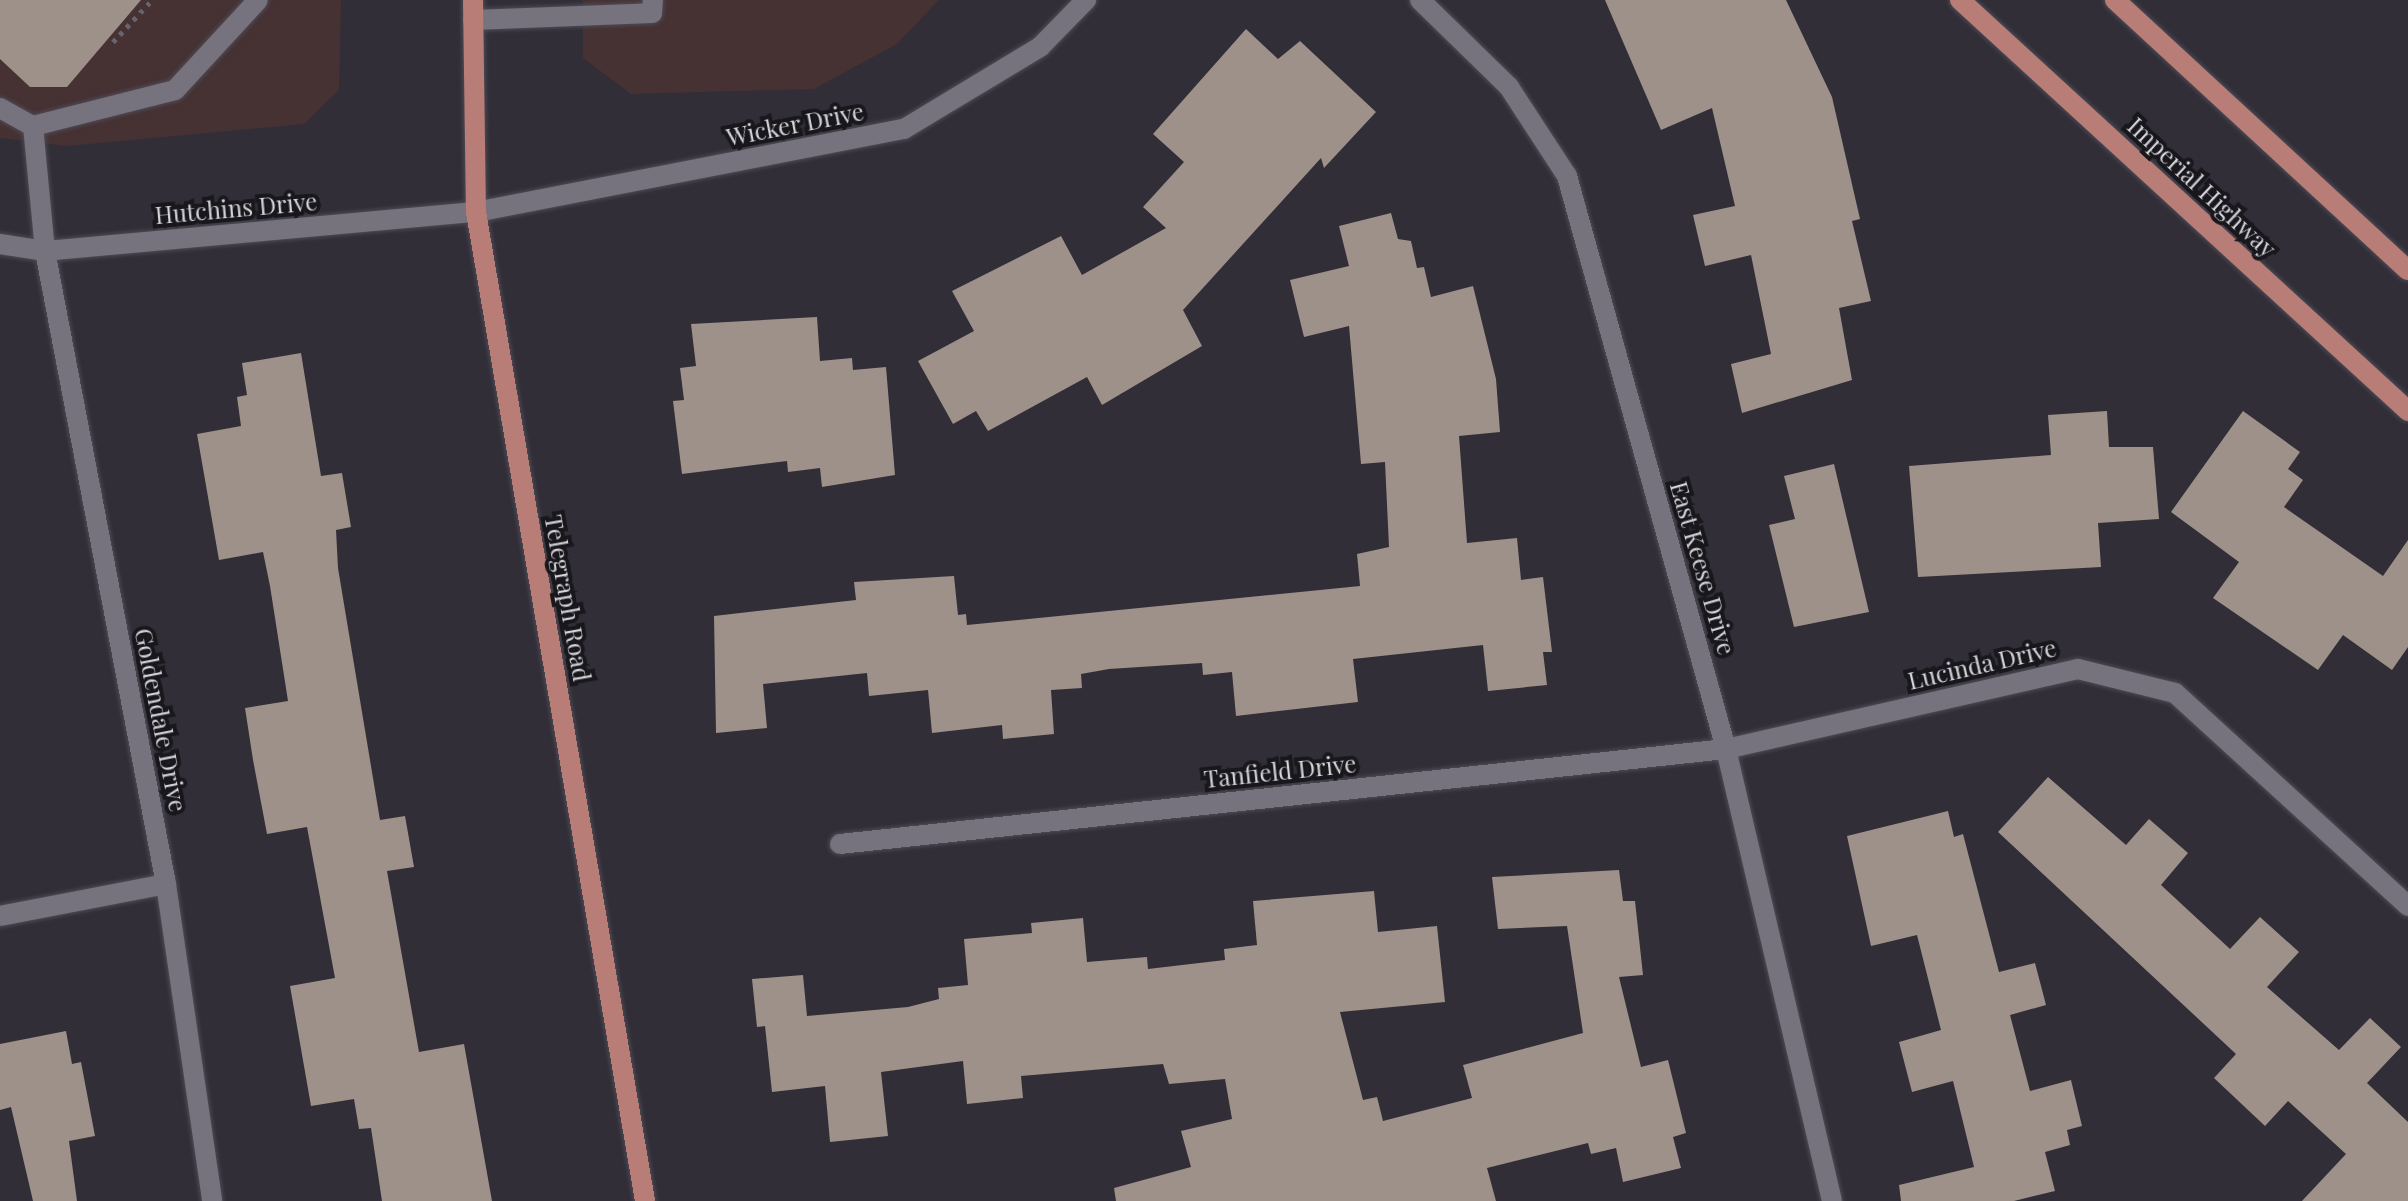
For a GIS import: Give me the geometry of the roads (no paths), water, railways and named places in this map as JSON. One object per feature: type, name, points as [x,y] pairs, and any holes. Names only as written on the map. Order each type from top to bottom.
[{"type":"main road","name":"Imperial Highway","points":[[1960,0],[2408,411]]},
{"type":"main road","points":[[2115,0],[2408,270]]},
{"type":"main road","name":"Telegraph Road","points":[[473,10],[476,212],[645,1201]]},
{"type":"street","points":[[0,108],[33,126],[175,90],[258,0]]},
{"type":"street","points":[[473,10],[652,13],[653,0]]},
{"type":"street","name":"Wicker Drive","points":[[476,212],[904,129],[1040,47],[1086,0]]},
{"type":"street","name":"East Keese Drive","points":[[1420,0],[1509,87],[1567,176],[1726,749],[1832,1201]]},
{"type":"street","name":"Goldendale Drive","points":[[33,126],[45,251],[166,884],[212,1201]]},
{"type":"street","name":"Hutchins Drive","points":[[0,244],[45,251],[476,212]]},
{"type":"street","name":"Lucinda Drive","points":[[1726,749],[2078,669],[2175,693],[2408,906]]},
{"type":"street","name":"Tanfield Drive","points":[[840,844],[1726,749]]},
{"type":"street","points":[[0,916],[166,884]]}]
